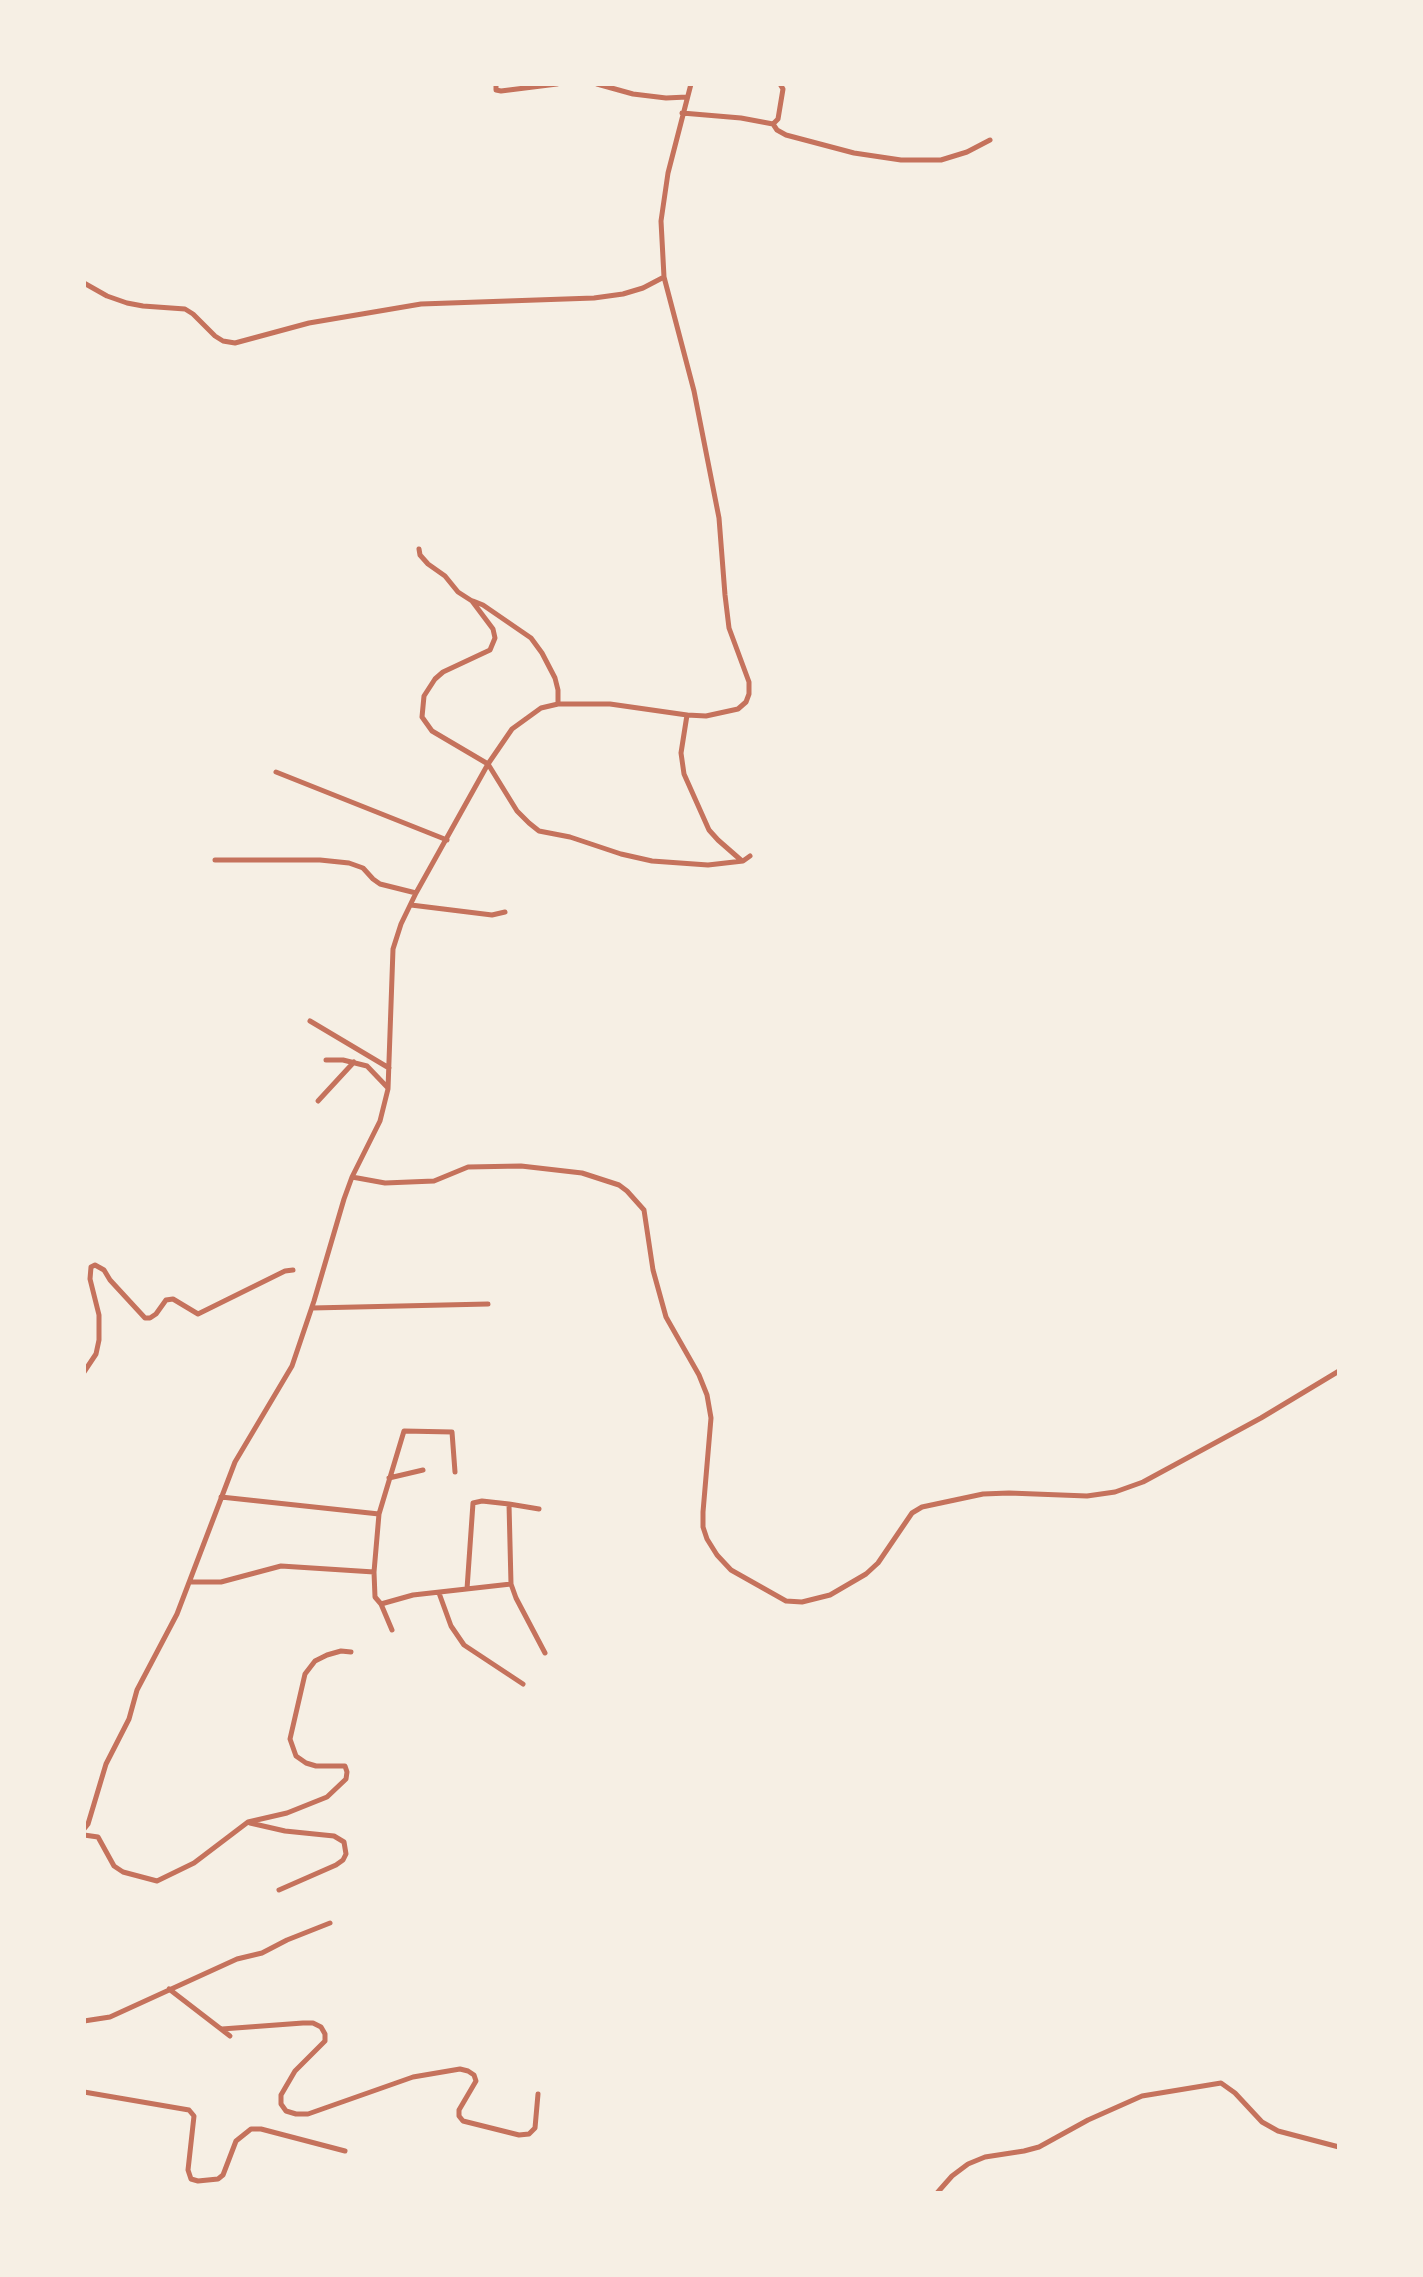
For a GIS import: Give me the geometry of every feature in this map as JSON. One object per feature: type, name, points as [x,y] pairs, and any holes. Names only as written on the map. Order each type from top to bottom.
[{"type":"street","points":[[496,84],[496,90],[501,91],[557,84]]},
{"type":"street","points":[[597,84],[633,94],[687,97]]},
{"type":"street","points":[[351,1652],[327,1655],[315,1661],[305,1674],[290,1739],[296,1756],[306,1763],[345,1766],[346,1779],[327,1797],[313,1804],[248,1822],[194,1863],[157,1881],[123,1872],[114,1866],[98,1837],[84,1832],[106,1764],[129,1719],[137,1690],[177,1614],[235,1462],[292,1366],[344,1199],[380,1121],[388,1089],[393,949],[401,924],[488,764],[512,729],[541,708],[558,704],[610,704],[687,715],[718,714],[738,709],[749,694],[749,682],[729,628],[719,518],[694,391],[664,277],[661,221],[668,173],[691,84]]},
{"type":"street","points":[[773,124],[778,119],[783,89],[780,84]]},
{"type":"street","points":[[682,113],[773,124],[786,135],[854,153],[901,160],[941,160],[967,152],[990,140]]},
{"type":"street","points":[[84,283],[127,303],[185,309],[215,336],[235,343],[309,323],[421,304],[594,298],[623,294],[664,277]]},
{"type":"street","points":[[419,549],[428,564],[445,576],[458,592],[531,638],[555,678],[558,704]]},
{"type":"street","points":[[472,601],[493,629],[495,638],[490,650],[443,672],[435,679],[424,696],[422,717],[432,731],[488,764],[517,811],[539,831],[652,861],[708,865],[743,861],[750,856]]},
{"type":"street","points":[[687,715],[681,767],[709,830],[743,861]]},
{"type":"street","points":[[276,772],[447,840]]},
{"type":"street","points":[[215,860],[352,863],[363,868],[380,884],[416,893]]},
{"type":"street","points":[[411,905],[492,915],[505,912]]},
{"type":"street","points":[[310,1021],[390,1069]]},
{"type":"street","points":[[326,1060],[343,1060],[367,1066],[388,1089]]},
{"type":"street","points":[[318,1101],[354,1062]]},
{"type":"street","points":[[352,1177],[385,1183],[434,1181],[468,1167],[521,1166],[582,1173],[619,1185],[627,1191],[644,1210],[653,1270],[666,1317],[707,1395],[711,1418],[703,1512],[707,1539],[731,1570],[786,1601],[802,1602],[830,1595],[866,1574],[878,1563],[912,1513],[922,1507],[996,1493],[1087,1496],[1115,1492],[1143,1482],[1261,1418],[1339,1371]]},
{"type":"street","points":[[84,1372],[96,1354],[99,1340],[99,1315],[90,1279],[91,1267],[95,1265],[104,1270],[145,1318],[156,1314],[166,1300],[173,1299],[198,1314],[285,1271],[293,1270]]},
{"type":"street","points":[[312,1308],[488,1304]]},
{"type":"street","points":[[392,1630],[375,1597],[374,1572],[379,1514],[404,1431],[452,1432],[455,1472]]},
{"type":"street","points":[[388,1478],[423,1470]]},
{"type":"street","points":[[221,1497],[379,1514]]},
{"type":"street","points":[[467,1589],[473,1503],[482,1501],[539,1509]]},
{"type":"street","points":[[509,1504],[511,1584],[545,1653]]},
{"type":"street","points":[[189,1582],[221,1582],[281,1566],[374,1572]]},
{"type":"street","points":[[381,1604],[413,1595],[511,1584]]},
{"type":"street","points":[[439,1593],[451,1626],[464,1645],[523,1684]]},
{"type":"street","points":[[248,1822],[285,1831],[334,1836],[344,1842],[346,1854],[343,1860],[279,1890]]},
{"type":"street","points":[[84,2021],[110,2017],[237,1959],[262,1953],[330,1923]]},
{"type":"street","points":[[168,1989],[230,2036]]},
{"type":"street","points":[[222,2029],[303,2023],[321,2027],[325,2041],[295,2071],[281,2095],[281,2104],[286,2111],[296,2114],[308,2114],[413,2077],[460,2069],[474,2075],[476,2081],[459,2110],[463,2121],[519,2135],[529,2134],[535,2128],[538,2094]]},
{"type":"street","points":[[937,2193],[968,2164],[985,2157],[1039,2147],[1088,2120],[1142,2096],[1221,2083],[1235,2093],[1262,2122],[1278,2131],[1339,2147]]},
{"type":"street","points":[[84,2092],[189,2110],[194,2116],[188,2170],[191,2179],[198,2181],[218,2179],[223,2175],[236,2141],[251,2129],[345,2151]]}]
